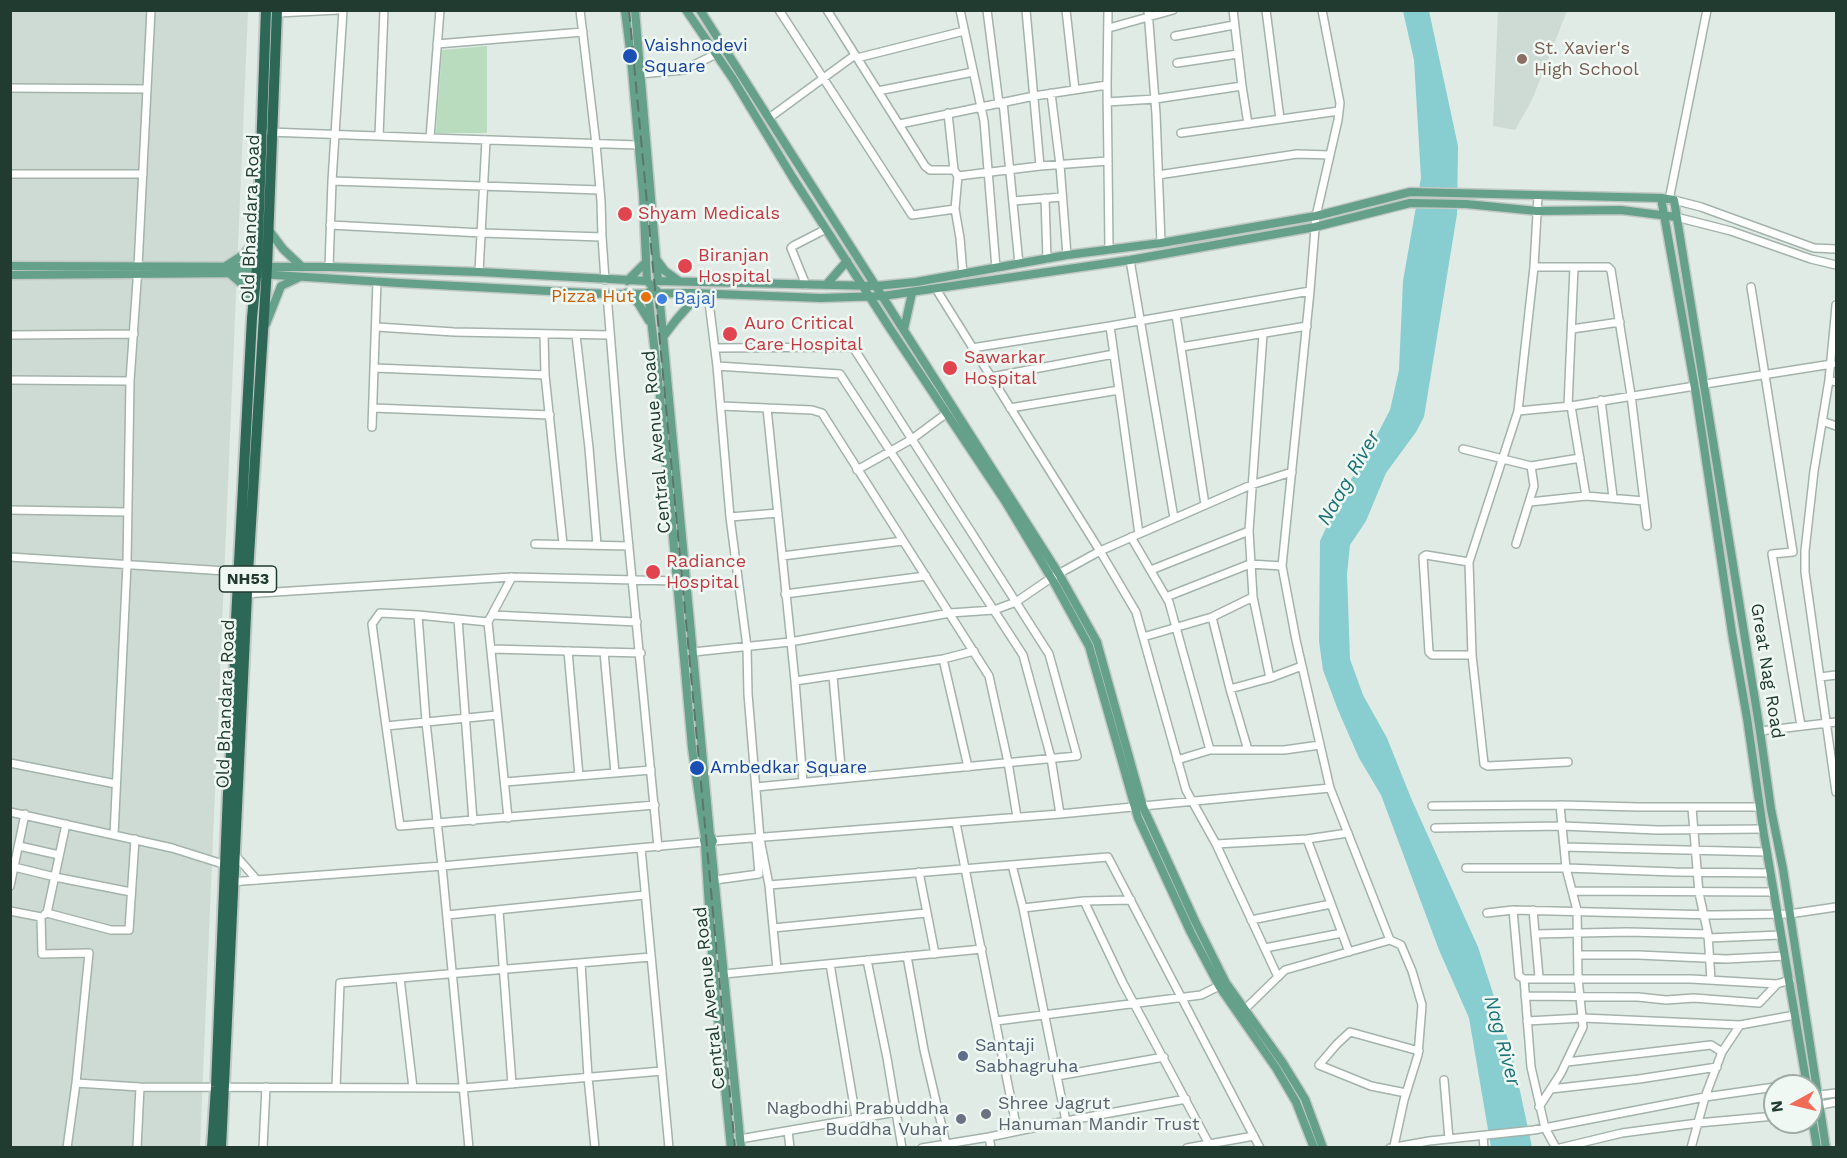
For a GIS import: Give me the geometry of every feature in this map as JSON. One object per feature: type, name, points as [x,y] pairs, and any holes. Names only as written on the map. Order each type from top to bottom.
[{"type":"highway","name":"Old Bhandara Road","points":[[221,1148],[221,1087],[229,882],[232,863],[244,572],[254,397],[263,335],[262,270],[268,230],[267,132],[273,11]]},
{"type":"highway","name":"NH53","points":[[254,397],[253,307],[262,270],[257,238],[267,132]]},
{"type":"highway","name":"NH53","points":[[212,1148],[221,1087]]},
{"type":"main road","points":[[625,10],[643,194],[646,262],[653,287],[651,324],[662,414],[692,748],[708,842],[713,968],[731,1148]]},
{"type":"main road","name":"Central Avenue Road","points":[[634,10],[656,259],[653,287],[663,337],[693,652],[708,842],[715,880],[741,1143]]},
{"type":"main road","points":[[686,10],[869,296],[1055,576]]},
{"type":"main road","points":[[700,10],[883,296],[1055,576],[1089,646],[1138,807],[1191,933],[1296,1102],[1314,1148]]},
{"type":"main road","points":[[10,275],[262,270],[377,281],[607,294],[626,293],[679,281],[876,286],[916,282],[1067,255],[1161,243],[1316,216],[1410,192],[1668,199]]},
{"type":"main road","name":"Great Nag Road","points":[[1668,199],[1663,214],[1695,386],[1773,892],[1804,1074]]},
{"type":"main road","name":"Great Nag Road","points":[[1668,199],[1676,217],[1705,384],[1771,809],[1783,869],[1811,1074]]},
{"type":"main road","points":[[263,335],[281,286],[301,272],[329,267],[578,276],[627,281],[704,294],[821,298],[883,296],[1131,260],[1315,226],[1410,203],[1466,204],[1537,211],[1621,210],[1676,217]]},
{"type":"main road","points":[[268,230],[301,272]]},
{"type":"main road","points":[[226,270],[257,238]]},
{"type":"main road","points":[[1128,246],[1131,260]]},
{"type":"main road","points":[[1109,250],[1110,263]]},
{"type":"main road","points":[[656,259],[665,271],[679,281]]},
{"type":"main road","points":[[826,285],[847,261]]},
{"type":"main road","points":[[627,281],[646,262]]},
{"type":"main road","points":[[10,266],[138,271]]},
{"type":"main road","points":[[226,270],[243,285],[253,307]]},
{"type":"main road","points":[[626,293],[638,303],[651,324]]},
{"type":"main road","points":[[903,328],[912,293]]},
{"type":"main road","points":[[663,337],[676,320],[704,294]]},
{"type":"main road","points":[[1695,386],[1705,384]]},
{"type":"main road","points":[[1749,732],[1760,731]]},
{"type":"main road","points":[[1223,984],[1245,1009],[1305,1099],[1323,1148]]},
{"type":"street","points":[[114,834],[127,564],[130,381],[151,10]]},
{"type":"street","points":[[273,11],[338,10]]},
{"type":"street","points":[[329,267],[343,10]]},
{"type":"street","points":[[379,136],[384,10]]},
{"type":"street","points":[[430,138],[440,10]]},
{"type":"street","points":[[580,10],[596,144],[605,280]]},
{"type":"street","points":[[779,10],[912,215],[955,208]]},
{"type":"street","points":[[827,10],[925,166],[930,170],[956,173],[990,172],[1108,161]]},
{"type":"street","points":[[960,10],[984,121],[990,172],[996,268]]},
{"type":"street","points":[[987,10],[1010,170],[1019,264]]},
{"type":"street","points":[[1026,10],[1040,166]]},
{"type":"street","points":[[1066,10],[1075,90]]},
{"type":"street","points":[[1108,10],[1109,250]]},
{"type":"street","points":[[1109,28],[1148,14],[1173,10]]},
{"type":"street","points":[[1233,10],[1248,124]]},
{"type":"street","points":[[1266,10],[1280,119]]},
{"type":"street","points":[[1322,10],[1341,103],[1316,216],[1282,566],[1330,789],[1390,940]]},
{"type":"street","points":[[1707,10],[1668,199],[1701,207],[1814,248],[1836,249]]},
{"type":"street","points":[[1148,14],[1155,99],[1161,243]]},
{"type":"street","points":[[1175,36],[1234,25]]},
{"type":"street","points":[[769,118],[856,57],[964,31]]},
{"type":"street","points":[[437,44],[583,32]]},
{"type":"street","points":[[640,75],[684,70],[716,54]]},
{"type":"street","points":[[1177,63],[1238,54]]},
{"type":"street","points":[[878,91],[973,72]]},
{"type":"street","points":[[900,124],[980,106],[1107,85]]},
{"type":"street","points":[[1107,102],[1155,99],[1242,86]]},
{"type":"street","points":[[10,88],[147,89]]},
{"type":"street","points":[[1051,93],[1060,165],[1067,255]]},
{"type":"street","points":[[1181,133],[1339,111]]},
{"type":"street","points":[[948,113],[956,173],[955,208],[963,274]]},
{"type":"street","points":[[267,132],[638,145]]},
{"type":"street","points":[[479,272],[486,140]]},
{"type":"street","points":[[1158,175],[1297,154],[1330,155]]},
{"type":"street","points":[[10,174],[143,174]]},
{"type":"street","points":[[332,181],[600,190]]},
{"type":"street","points":[[1538,196],[1534,267],[1518,411],[1469,562],[1472,655],[1484,764],[1568,762]]},
{"type":"street","points":[[1013,201],[1062,197]]},
{"type":"street","points":[[1045,198],[1047,259]]},
{"type":"street","points":[[1676,217],[1731,231],[1811,259],[1836,265]]},
{"type":"street","points":[[330,225],[602,237]]},
{"type":"street","points":[[806,285],[791,248],[826,229]]},
{"type":"street","points":[[1131,260],[1174,518]]},
{"type":"street","points":[[1534,267],[1610,268],[1620,321],[1647,526]]},
{"type":"street","points":[[1574,267],[1570,406],[1586,496]]},
{"type":"street","points":[[372,427],[377,281]]},
{"type":"street","points":[[1751,287],[1793,552]]},
{"type":"street","points":[[936,289],[1136,612],[1186,790],[1216,844],[1278,977]]},
{"type":"street","points":[[972,348],[1310,291]]},
{"type":"street","points":[[607,294],[658,847]]},
{"type":"street","points":[[704,294],[716,348],[730,517],[747,646],[759,874],[715,880]]},
{"type":"street","points":[[1836,305],[1832,364],[1814,471],[1804,572],[1836,792]]},
{"type":"street","points":[[1176,315],[1205,505]]},
{"type":"street","points":[[1572,329],[1620,321]]},
{"type":"street","points":[[1110,326],[1139,534]]},
{"type":"street","points":[[1181,347],[1306,326]]},
{"type":"street","points":[[377,327],[454,332],[610,335]]},
{"type":"street","points":[[10,335],[134,334]]},
{"type":"street","points":[[544,334],[545,375],[563,544]]},
{"type":"street","points":[[1263,334],[1249,531],[1253,597],[1270,678]]},
{"type":"street","points":[[576,335],[597,545]]},
{"type":"street","points":[[716,348],[853,347],[1049,654],[1077,756],[756,787]]},
{"type":"street","points":[[991,377],[1114,354]]},
{"type":"street","points":[[1705,384],[1832,364]]},
{"type":"street","points":[[717,366],[840,374],[1023,655],[1051,758],[1060,814]]},
{"type":"street","points":[[375,368],[545,375]]},
{"type":"street","points":[[10,380],[130,381]]},
{"type":"street","points":[[1829,380],[1836,382]]},
{"type":"street","points":[[1518,411],[1570,406],[1695,386]]},
{"type":"street","points":[[1010,408],[1119,390]]},
{"type":"street","points":[[1601,400],[1613,497]]},
{"type":"street","points":[[721,406],[812,410],[822,413],[989,676],[1017,816]]},
{"type":"street","points":[[373,408],[550,415]]},
{"type":"street","points":[[767,408],[803,782]]},
{"type":"street","points":[[857,470],[912,439],[947,413]]},
{"type":"street","points":[[1822,421],[1836,426]]},
{"type":"street","points":[[1463,449],[1531,466],[1580,458]]},
{"type":"street","points":[[1516,544],[1534,486],[1531,466]]},
{"type":"street","points":[[693,652],[790,642],[950,614],[994,610],[1016,602],[1055,576],[1100,551],[1251,485],[1292,472]]},
{"type":"street","points":[[1530,502],[1586,496],[1644,501]]},
{"type":"street","points":[[10,510],[127,512]]},
{"type":"street","points":[[730,517],[778,513]]},
{"type":"street","points":[[1151,570],[1249,531]]},
{"type":"street","points":[[1131,537],[1166,597],[1210,750]]},
{"type":"street","points":[[782,556],[903,541]]},
{"type":"street","points":[[535,544],[629,546]]},
{"type":"street","points":[[1801,726],[1772,554],[1805,551]]},
{"type":"street","points":[[1469,562],[1426,555],[1423,557],[1429,652],[1432,655],[1472,655]]},
{"type":"street","points":[[10,557],[244,572]]},
{"type":"street","points":[[1166,597],[1250,564],[1282,566]]},
{"type":"street","points":[[785,594],[926,576]]},
{"type":"street","points":[[243,594],[512,577],[676,581]]},
{"type":"street","points":[[508,818],[490,619],[512,577]]},
{"type":"street","points":[[1143,637],[1212,617],[1253,597]]},
{"type":"street","points":[[638,622],[458,619],[380,612],[372,624],[400,826],[655,805]]},
{"type":"street","points":[[418,615],[426,722],[469,1148]]},
{"type":"street","points":[[1212,617],[1248,750]]},
{"type":"street","points":[[458,619],[473,821]]},
{"type":"street","points":[[492,649],[641,653]]},
{"type":"street","points":[[568,651],[579,776]]},
{"type":"street","points":[[795,681],[943,659],[974,651]]},
{"type":"street","points":[[604,652],[615,772]]},
{"type":"street","points":[[943,659],[968,767]]},
{"type":"street","points":[[1230,689],[1302,666]]},
{"type":"street","points":[[1820,677],[1836,675]]},
{"type":"street","points":[[833,676],[842,779]]},
{"type":"street","points":[[386,726],[497,715]]},
{"type":"street","points":[[1760,731],[1836,722]]},
{"type":"street","points":[[1177,760],[1210,750],[1284,750],[1320,745]]},
{"type":"street","points":[[10,763],[116,784]]},
{"type":"street","points":[[505,782],[651,770]]},
{"type":"street","points":[[229,882],[956,823],[1330,789]]},
{"type":"street","points":[[1539,1107],[1567,1062],[1583,1027],[1578,978],[1577,910],[1566,868],[1560,805]]},
{"type":"street","points":[[1432,806],[1760,807]]},
{"type":"street","points":[[1692,808],[1694,850],[1711,958],[1711,980]]},
{"type":"street","points":[[10,812],[114,834],[232,863],[257,880]]},
{"type":"street","points":[[10,886],[12,866],[19,846],[25,814]]},
{"type":"street","points":[[956,823],[1017,1130]]},
{"type":"street","points":[[66,824],[44,915],[42,954],[89,952],[67,1148]]},
{"type":"street","points":[[1435,828],[1562,826],[1692,830],[1763,829]]},
{"type":"street","points":[[1216,844],[1307,839],[1348,832]]},
{"type":"street","points":[[10,911],[44,915],[111,930],[129,930],[135,839]]},
{"type":"street","points":[[758,839],[769,885],[777,969]]},
{"type":"street","points":[[1307,839],[1349,952]]},
{"type":"street","points":[[19,846],[59,855]]},
{"type":"street","points":[[1564,847],[1767,852]]},
{"type":"street","points":[[641,849],[669,1148]]},
{"type":"street","points":[[769,885],[1108,857],[1260,1148]]},
{"type":"street","points":[[1012,864],[1066,1120]]},
{"type":"street","points":[[12,866],[131,892]]},
{"type":"street","points":[[1466,867],[1771,873]]},
{"type":"street","points":[[919,872],[934,954]]},
{"type":"street","points":[[1572,891],[1773,892]]},
{"type":"street","points":[[447,915],[645,895]]},
{"type":"street","points":[[1023,908],[1084,901],[1131,900]]},
{"type":"street","points":[[1084,901],[1134,1003],[1209,1144]]},
{"type":"street","points":[[1251,920],[1331,904]]},
{"type":"street","points":[[1487,913],[1513,910],[1577,910],[1789,914],[1836,907]]},
{"type":"street","points":[[1513,910],[1519,976],[1524,978],[1711,980],[1777,984],[1790,980]]},
{"type":"street","points":[[1533,910],[1539,977]]},
{"type":"street","points":[[499,911],[512,1084]]},
{"type":"street","points":[[773,928],[926,913]]},
{"type":"street","points":[[1535,934],[1577,932],[1708,936],[1781,934]]},
{"type":"street","points":[[1265,948],[1342,933]]},
{"type":"street","points":[[1245,1009],[1285,970],[1390,940],[1401,945],[1413,971],[1422,1005],[1419,1051],[1392,1147],[1534,1130],[1705,1097],[1763,1089]]},
{"type":"street","points":[[724,974],[982,949]]},
{"type":"street","points":[[1578,955],[1711,958],[1785,956]]},
{"type":"street","points":[[907,956],[924,1050],[946,1144]]},
{"type":"street","points":[[336,1087],[340,983],[651,957]]},
{"type":"street","points":[[867,960],[902,1148]]},
{"type":"street","points":[[581,963],[595,1148]]},
{"type":"street","points":[[830,964],[856,1119]]},
{"type":"street","points":[[400,978],[413,1088]]},
{"type":"street","points":[[1524,978],[1530,1067],[1545,1128],[1558,1148],[1622,1133],[1763,1117]]},
{"type":"street","points":[[996,1021],[1201,995],[1223,984]]},
{"type":"street","points":[[1525,996],[1638,997],[1666,1000],[1694,998],[1759,1003],[1777,984]]},
{"type":"street","points":[[1527,1021],[1582,1018],[1740,1025],[1795,1015]]},
{"type":"street","points":[[1691,1147],[1705,1097],[1722,1052],[1740,1025]]},
{"type":"street","points":[[1406,1093],[1371,1086],[1319,1065],[1350,1032],[1419,1051]]},
{"type":"street","points":[[1567,1062],[1711,1045],[1722,1052]]},
{"type":"street","points":[[1057,1076],[1164,1057]]},
{"type":"street","points":[[1551,1089],[1717,1067]]},
{"type":"street","points":[[76,1083],[140,1088],[463,1088],[662,1071]]},
{"type":"street","points":[[1444,1080],[1449,1139]]},
{"type":"street","points":[[263,1148],[266,1087]]},
{"type":"street","points":[[137,1148],[140,1088]]},
{"type":"street","points":[[922,1148],[1186,1099]]},
{"type":"street","points":[[741,1143],[788,1131],[896,1112]]},
{"type":"street","points":[[788,1131],[790,1148]]},
{"type":"street","points":[[1187,1148],[1254,1136]]},
{"type":"street","points":[[1484,1136],[1485,1148]]},
{"type":"street","points":[[989,1137],[991,1148]]},
{"type":"shaded area","points":[[10,11],[248,11],[200,1147],[11,1147]]},
{"type":"shaded area","name":"St. Xavier's High School","points":[[1498,11],[1567,11],[1532,100],[1515,130],[1493,126]]},
{"type":"green space","points":[[487,46],[487,133],[436,133],[442,50]]},
{"type":"water","name":"Nag River","points":[[1403,11],[1429,11],[1458,146],[1457,214],[1424,417],[1416,432],[1386,473],[1366,521],[1350,545],[1347,574],[1350,659],[1363,695],[1387,738],[1411,798],[1478,947],[1511,1049],[1532,1147],[1491,1147],[1469,1018],[1439,950],[1381,795],[1359,758],[1338,710],[1323,670],[1319,641],[1320,541],[1342,493],[1364,460],[1390,410],[1399,370],[1403,281],[1421,178],[1414,60]]},
{"type":"railway","points":[[629,10],[735,1148]]},
{"type":"place","name":"Vaishnodevi Square","points":[[630,56]]},
{"type":"place","name":"St. Xavier's High School","points":[[1522,59]]},
{"type":"place","name":"Shyam Medicals","points":[[625,214]]},
{"type":"place","name":"Biranjan Hospital","points":[[685,266]]},
{"type":"place","name":"Pizza Hut","points":[[646,297]]},
{"type":"place","name":"Bajaj","points":[[662,299]]},
{"type":"place","name":"Auro Critical Care Hospital","points":[[730,334]]},
{"type":"place","name":"Sawarkar Hospital","points":[[950,368]]},
{"type":"place","name":"Radiance Hospital","points":[[653,572]]},
{"type":"place","name":"Ambedkar Square","points":[[697,768]]},
{"type":"place","name":"Santaji Sabhagruha","points":[[963,1056]]},
{"type":"place","name":"Shree Jagrut Hanuman Mandir Trust","points":[[986,1114]]},
{"type":"place","name":"Nagbodhi Prabuddha Buddha Vuhar","points":[[961,1119]]},
{"type":"water label","name":"Naag River","points":[[1349,478]]}]
